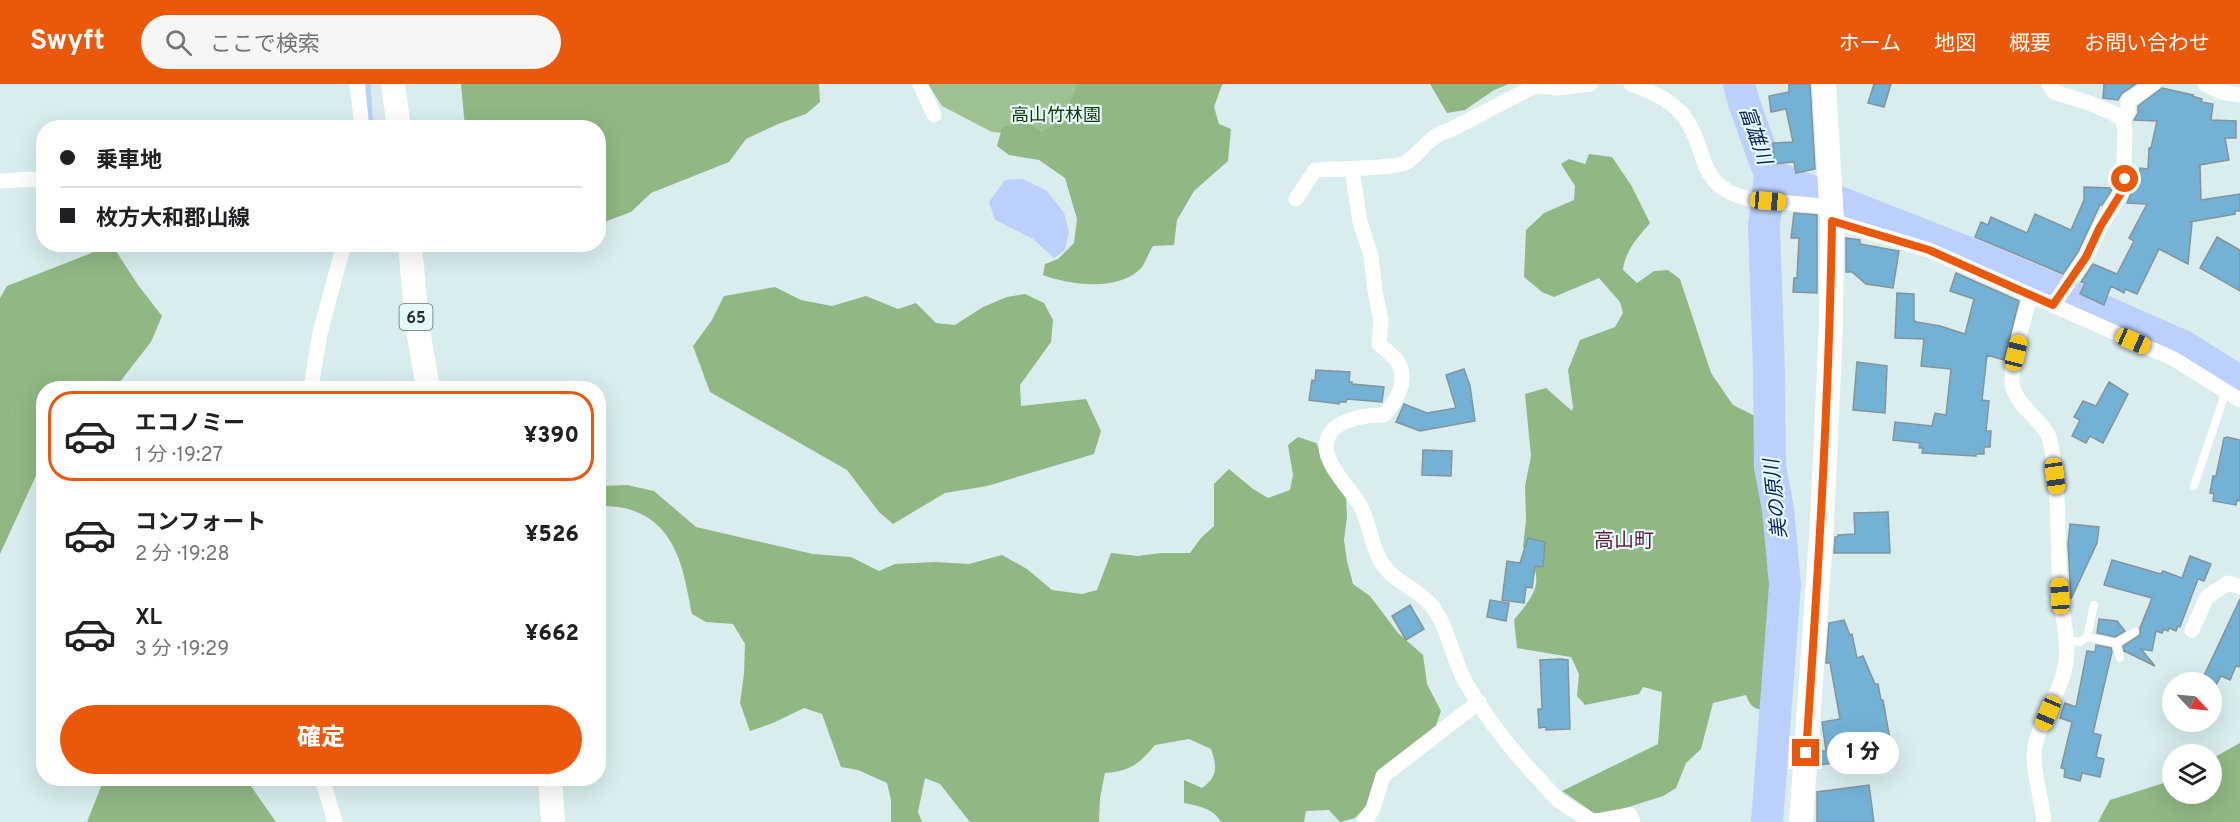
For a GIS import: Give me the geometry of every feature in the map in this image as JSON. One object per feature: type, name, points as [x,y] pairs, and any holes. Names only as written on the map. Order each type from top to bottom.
[{"type":"main road","points":[[393,84],[398,120]]},
{"type":"main road","points":[[1801,822],[1822,524],[1831,326],[1832,214],[1824,84]]},
{"type":"main road","name":"65","points":[[411,252],[417,324],[427,381]]},
{"type":"main road","points":[[551,786],[553,822]]},
{"type":"street","points":[[357,84],[361,120]]},
{"type":"street","points":[[920,84],[934,115]]},
{"type":"street","points":[[1296,199],[1315,170],[1403,164],[1437,133],[1450,130],[1535,86],[1558,88],[1590,84]]},
{"type":"street","points":[[1631,84],[1670,102],[1683,115],[1710,176],[1721,188],[1737,197],[1832,214],[1929,250],[2174,358],[2240,399]]},
{"type":"street","points":[[2049,84],[2054,92],[2089,103],[2123,119]]},
{"type":"street","points":[[2053,305],[2086,257],[2100,227],[2123,190],[2125,132],[2123,119],[2128,112],[2128,101],[2154,84]]},
{"type":"street","points":[[2205,84],[2221,92],[2240,95]]},
{"type":"street","points":[[1352,169],[1360,222],[1371,256],[1381,320],[1379,344],[1399,362],[1403,379],[1394,403],[1384,415],[1364,415],[1346,421],[1333,431],[1326,446],[1329,460],[1362,508],[1377,556],[1389,572],[1419,593],[1433,607],[1465,681],[1506,744],[1560,801],[1592,822],[1630,815],[1633,822]]},
{"type":"street","points":[[0,181],[36,180]]},
{"type":"street","points":[[312,381],[320,333],[342,252]]},
{"type":"street","points":[[2030,296],[2011,372],[2012,388],[2020,402],[2049,436],[2058,495],[2057,533],[2061,612],[2067,640],[2066,663],[2035,744],[2033,758],[2043,802],[2044,822]]},
{"type":"street","points":[[2192,630],[2206,597],[2228,584],[2240,587]]},
{"type":"street","points":[[1364,822],[1373,809],[1383,776],[1479,702]]},
{"type":"street","points":[[324,786],[335,822]]},
{"type":"lane","points":[[2194,486],[2226,391]]},
{"type":"lane","points":[[2087,638],[2094,605]]},
{"type":"lane","points":[[2067,640],[2080,642],[2087,638],[2116,643],[2134,632]]},
{"type":"lane","points":[[2116,643],[2120,658]]},
{"type":"green space","points":[[461,84],[819,84],[820,102],[806,114],[746,139],[729,162],[651,193],[631,212],[606,221],[606,120],[464,120]]},
{"type":"green space","name":"高山竹林園","points":[[928,84],[1090,84],[1121,117],[1027,135],[992,132],[942,106]]},
{"type":"green space","points":[[1077,84],[1224,84],[1214,107],[1219,124],[1231,129],[1228,161],[1194,191],[1177,220],[1174,245],[1153,246],[1142,267],[1133,275],[1108,283],[1080,283],[1043,275],[1045,264],[1058,259],[1074,243],[1077,219],[1065,178],[1039,160],[1009,155],[997,146],[1002,128],[1023,120],[1042,132],[1057,122],[1069,107]]},
{"type":"green space","points":[[1430,84],[1509,84],[1494,90],[1465,110],[1447,113]]},
{"type":"green space","points":[[1589,154],[1612,157],[1631,185],[1650,223],[1629,250],[1623,270],[1637,283],[1654,271],[1668,270],[1680,279],[1711,373],[1733,405],[1761,419],[1777,539],[1779,575],[1777,634],[1770,711],[1755,708],[1746,695],[1713,703],[1701,749],[1686,763],[1676,788],[1663,796],[1607,814],[1594,813],[1562,791],[1658,744],[1662,692],[1643,687],[1639,694],[1585,705],[1577,696],[1579,674],[1571,657],[1517,648],[1514,620],[1536,585],[1535,568],[1523,547],[1526,520],[1525,486],[1531,456],[1525,394],[1546,388],[1572,411],[1568,370],[1580,340],[1615,327],[1623,313],[1620,302],[1599,278],[1554,297],[1542,292],[1524,277],[1526,230],[1544,213],[1574,200],[1575,186],[1561,164],[1569,159],[1585,164]]},
{"type":"green space","points":[[94,252],[117,252],[162,316],[151,342],[120,381],[36,381],[36,476],[0,554],[0,298],[7,286]]},
{"type":"green space","points":[[775,287],[801,300],[832,306],[866,296],[898,309],[916,303],[936,323],[955,325],[983,307],[1007,297],[1025,294],[1044,303],[1053,320],[1051,342],[1020,385],[1021,406],[1086,399],[1101,431],[1094,454],[987,486],[945,493],[893,524],[879,512],[847,470],[710,392],[693,346],[712,320],[724,296]]},
{"type":"green space","points":[[1298,437],[1316,443],[1346,497],[1347,517],[1344,540],[1353,584],[1370,596],[1398,633],[1423,655],[1427,684],[1441,711],[1434,731],[1355,818],[1340,822],[1329,810],[1306,811],[1304,822],[1221,822],[1210,811],[1184,803],[1184,780],[1202,788],[1211,780],[1215,771],[1211,749],[1189,739],[1155,745],[1134,765],[1105,773],[1100,798],[1099,822],[970,822],[940,784],[925,778],[918,812],[922,822],[891,822],[891,800],[887,783],[858,770],[841,767],[822,714],[804,708],[750,731],[740,703],[745,644],[733,624],[706,622],[692,614],[682,567],[669,539],[659,527],[647,517],[631,510],[606,506],[606,486],[627,485],[654,491],[696,527],[813,554],[851,557],[879,571],[895,564],[934,562],[969,564],[1002,555],[1027,569],[1052,590],[1082,594],[1097,590],[1111,553],[1138,556],[1190,553],[1214,526],[1214,484],[1229,469],[1268,498],[1290,490],[1293,475],[1288,445]]},
{"type":"green space","points":[[2240,743],[2240,822],[2098,822],[2110,800],[2162,784],[2162,804],[2222,804],[2222,753]]},
{"type":"green space","points":[[101,786],[251,786],[276,822],[87,822]]},
{"type":"water","points":[[1023,179],[1047,191],[1064,213],[1069,232],[1065,250],[1054,258],[1033,239],[995,220],[989,202],[1005,180]]},
{"type":"building","points":[[1789,84],[1810,84],[1815,169],[1796,173],[1794,162],[1774,164],[1773,143],[1793,142],[1786,109],[1771,112],[1769,96],[1789,92]]},
{"type":"building","points":[[1874,84],[1891,84],[1884,107],[1868,103]]},
{"type":"building","points":[[2104,84],[2136,84],[2122,93],[2118,100],[2103,98]]},
{"type":"building","points":[[2162,88],[2193,95],[2202,99],[2201,102],[2213,104],[2211,120],[2236,121],[2236,138],[2225,138],[2229,160],[2200,165],[2201,200],[2240,194],[2240,211],[2235,211],[2235,214],[2190,222],[2192,223],[2188,264],[2159,249],[2137,294],[2125,289],[2124,293],[2111,286],[2104,305],[2080,294],[2085,283],[2081,282],[2093,264],[2117,274],[2134,241],[2129,238],[2147,204],[2127,203],[2133,188],[2138,188],[2140,168],[2148,169],[2149,148],[2151,148],[2157,121],[2134,120],[2138,113],[2138,106]]},
{"type":"building","points":[[2084,187],[2113,188],[2100,205],[2078,252],[2063,274],[1975,237],[1981,222],[1988,225],[1991,217],[2027,233],[2035,214],[2071,230],[2084,200]]},
{"type":"building","points":[[1794,213],[1817,215],[1817,293],[1793,292],[1794,278],[1797,278],[1799,238],[1791,238]]},
{"type":"building","points":[[2217,237],[2240,250],[2240,291],[2200,268]]},
{"type":"building","points":[[1846,238],[1860,240],[1860,244],[1899,251],[1893,288],[1866,284],[1852,272],[1846,272]]},
{"type":"building","points":[[1956,273],[2019,301],[2004,360],[1987,355],[1982,400],[1989,401],[1986,431],[1991,431],[1990,447],[1984,447],[1984,454],[1976,454],[1976,456],[1922,453],[1923,448],[1919,448],[1920,443],[1893,440],[1895,422],[1932,426],[1935,413],[1946,415],[1951,369],[1921,366],[1924,339],[1895,338],[1897,293],[1914,294],[1914,321],[1965,334],[1974,299],[1950,291]]},
{"type":"building","points":[[1857,362],[1887,366],[1885,413],[1853,410]]},
{"type":"building","points":[[1464,369],[1470,386],[1475,421],[1420,431],[1396,422],[1404,404],[1427,413],[1456,408],[1446,375]]},
{"type":"building","points":[[1316,370],[1350,372],[1349,382],[1352,384],[1384,387],[1382,402],[1347,399],[1346,402],[1339,402],[1339,404],[1309,400]]},
{"type":"building","points":[[2109,382],[2128,394],[2103,443],[2090,436],[2086,443],[2072,436],[2080,420],[2074,417],[2083,401],[2096,406]]},
{"type":"building","points":[[2224,438],[2240,440],[2240,501],[2237,500],[2236,505],[2213,501],[2214,494],[2210,493]]},
{"type":"building","points":[[1423,450],[1452,451],[1451,476],[1422,475]]},
{"type":"building","points":[[1888,512],[1890,553],[1834,553],[1835,537],[1855,534],[1854,513]]},
{"type":"building","points":[[2070,524],[2099,527],[2097,543],[2071,599],[2068,544]]},
{"type":"building","points":[[1528,538],[1545,542],[1543,567],[1535,566],[1532,588],[1526,587],[1524,603],[1502,600],[1507,561],[1520,563]]},
{"type":"building","points":[[2190,556],[2211,564],[2204,581],[2198,579],[2180,627],[2178,626],[2176,631],[2169,628],[2168,631],[2164,629],[2162,633],[2156,631],[2152,651],[2141,649],[2155,666],[2124,651],[2123,646],[2140,635],[2140,628],[2152,598],[2104,585],[2112,560],[2161,574],[2163,571],[2182,578]]},
{"type":"building","points":[[2240,599],[2240,667],[2236,666],[2230,680],[2222,676],[2222,672],[2206,672]]},
{"type":"building","points":[[1490,600],[1509,603],[1506,621],[1487,617]]},
{"type":"building","points":[[1410,605],[1424,629],[1406,640],[1392,616]]},
{"type":"building","points":[[2099,619],[2117,621],[2125,631],[2115,637],[2097,633]]},
{"type":"building","points":[[1844,620],[1850,635],[1852,634],[1857,658],[1863,656],[1875,684],[1878,684],[1893,756],[1819,765],[1820,751],[1826,751],[1822,722],[1840,719],[1830,663],[1826,663],[1829,623]]},
{"type":"building","points":[[2096,645],[2111,648],[2112,652],[2093,733],[2101,735],[2096,757],[2104,759],[2100,777],[2082,773],[2080,781],[2064,777],[2065,769],[2061,768],[2072,722],[2060,718],[2065,703],[2076,707],[2087,651],[2095,652]]},
{"type":"building","points":[[1540,660],[1568,660],[1570,729],[1546,730],[1546,727],[1539,728],[1538,709],[1542,709]]},
{"type":"building","points":[[1869,785],[1874,822],[1817,822],[1817,792]]},
{"type":"waterway","points":[[368,84],[370,120]]},
{"type":"waterway","name":"美の原川","points":[[1739,84],[1770,175],[1764,226],[1770,467],[1778,509],[1785,585],[1767,822]]},
{"type":"waterway","name":"富雄川","points":[[1770,175],[2056,290],[2185,347],[2240,382]]},
{"type":"district","name":"高山町","points":[[1624,540]]},
{"type":"route","points":[[1806,753],[1822,524],[1831,326],[1832,221],[1929,250],[2053,305],[2086,257],[2100,227],[2123,190],[2125,179]]}]
